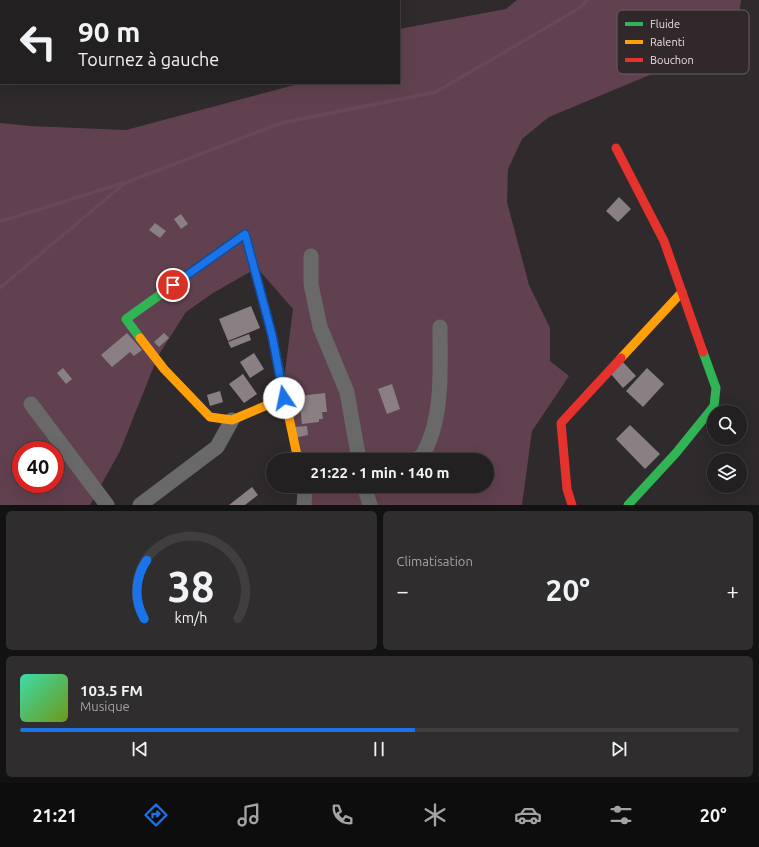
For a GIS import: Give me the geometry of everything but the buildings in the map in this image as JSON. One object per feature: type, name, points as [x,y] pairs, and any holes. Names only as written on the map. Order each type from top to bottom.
[{"type":"street","points":[[616,148],[664,241],[716,388],[714,406],[676,453],[628,505]]},
{"type":"street","points":[[284,398],[232,420],[210,417],[164,369],[126,319],[245,234],[272,335],[296,453]]},
{"type":"street","points":[[311,256],[311,284],[320,327],[347,392],[358,453]]},
{"type":"street","points":[[572,505],[567,489],[561,423],[682,292]]},
{"type":"street","points":[[424,453],[429,445],[440,394],[440,327]]},
{"type":"street","points":[[31,404],[108,505]]},
{"type":"street","points":[[140,505],[217,447],[232,420]]},
{"type":"street","points":[[304,505],[305,493]]},
{"type":"street","points":[[366,493],[370,505]]},
{"type":"shaded area","points":[[517,0],[741,0],[740,10],[617,10],[617,74],[652,74],[549,117],[522,139],[508,169],[507,202],[529,285],[550,328],[550,361],[569,376],[532,431],[522,505],[309,505],[305,493],[494,493],[494,453],[292,453],[284,380],[293,309],[257,268],[213,293],[186,312],[158,356],[120,451],[90,505],[0,505],[0,123],[30,126],[126,130],[298,84],[400,84],[400,29],[506,9]]},
{"type":"waterway","points":[[0,288],[125,183],[281,123],[436,92],[578,9],[587,0]]},
{"type":"waterway","points":[[0,220],[2,221],[123,183]]},
{"type":"traffic: fast","points":[[140,338],[126,319],[245,234],[272,335],[281,380]]},
{"type":"traffic: fast","points":[[628,505],[676,453],[714,406],[716,388],[703,352]]},
{"type":"traffic: slow","points":[[621,358],[682,292]]},
{"type":"traffic: slow","points":[[140,338],[164,369],[210,417],[232,420],[284,398]]},
{"type":"traffic: slow","points":[[281,380],[297,453]]},
{"type":"traffic: jam","points":[[616,148],[664,241],[703,352]]},
{"type":"traffic: jam","points":[[572,505],[567,489],[561,423],[621,358]]},
{"type":"route","points":[[173,285],[245,234],[272,335],[284,398]]}]
